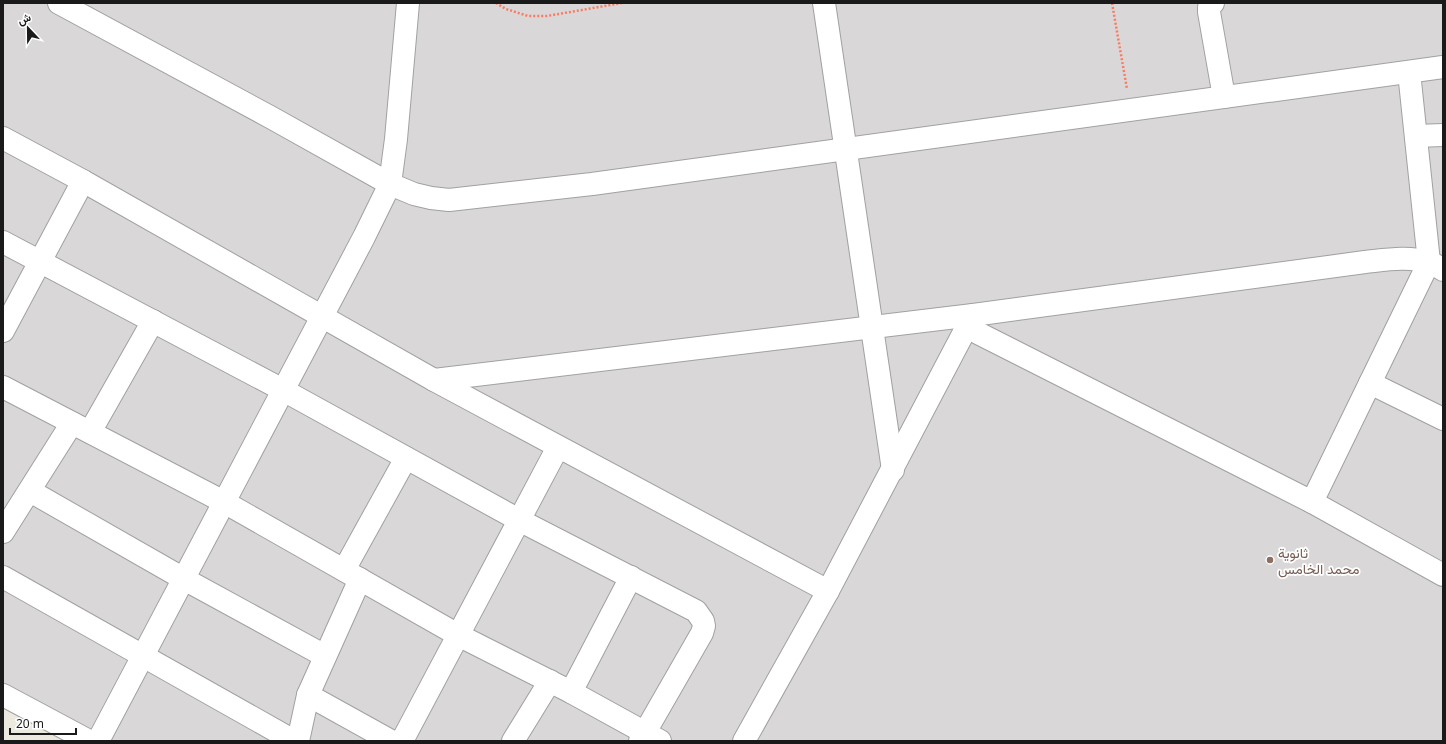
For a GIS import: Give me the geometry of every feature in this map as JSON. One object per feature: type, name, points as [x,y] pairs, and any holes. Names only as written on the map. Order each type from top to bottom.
[{"type":"street","points":[[59,3],[272,118],[390,184],[414,194],[449,200],[592,184],[1443,67]]},
{"type":"street","points":[[98,741],[364,237],[390,184],[396,138],[408,3]]},
{"type":"street","points":[[824,3],[893,470]]},
{"type":"street","points":[[1213,3],[1209,7],[1208,12],[1224,97]]},
{"type":"street","points":[[1312,502],[1370,383],[1436,266],[1416,136],[1409,72]]},
{"type":"street","points":[[1416,136],[1443,135]]},
{"type":"street","points":[[3,138],[83,181],[434,380],[828,591]]},
{"type":"street","points":[[3,331],[83,181]]},
{"type":"street","points":[[3,242],[283,390],[519,520],[696,611],[703,621],[704,626],[702,633],[649,738],[571,692],[458,635],[224,502],[3,387]]},
{"type":"street","points":[[434,380],[871,327],[970,322],[1365,262],[1399,259],[1436,266]]},
{"type":"street","points":[[4,531],[30,491],[81,428],[153,321]]},
{"type":"street","points":[[744,741],[828,591],[970,322]]},
{"type":"street","points":[[970,322],[1312,502],[1442,573]]},
{"type":"street","points":[[1370,383],[1443,420]]},
{"type":"street","points":[[402,741],[558,446]]},
{"type":"street","points":[[298,741],[308,695],[325,656],[352,574],[406,458]]},
{"type":"street","points":[[30,491],[184,579],[325,656]]},
{"type":"street","points":[[3,577],[144,655],[294,741]]},
{"type":"street","points":[[571,692],[632,577]]},
{"type":"street","points":[[513,741],[550,681]]},
{"type":"street","points":[[3,695],[89,741]]},
{"type":"street","points":[[308,695],[391,741]]},
{"type":"path","points":[[496,3],[506,9],[528,16],[547,16],[622,3]]},
{"type":"path","points":[[1112,3],[1131,110]]},
{"type":"shaded area","points":[[3,3],[1443,3],[1443,741],[75,741],[3,703]]},
{"type":"place","name":"ثانوية محمد الخامس","points":[[1270,560]]}]
